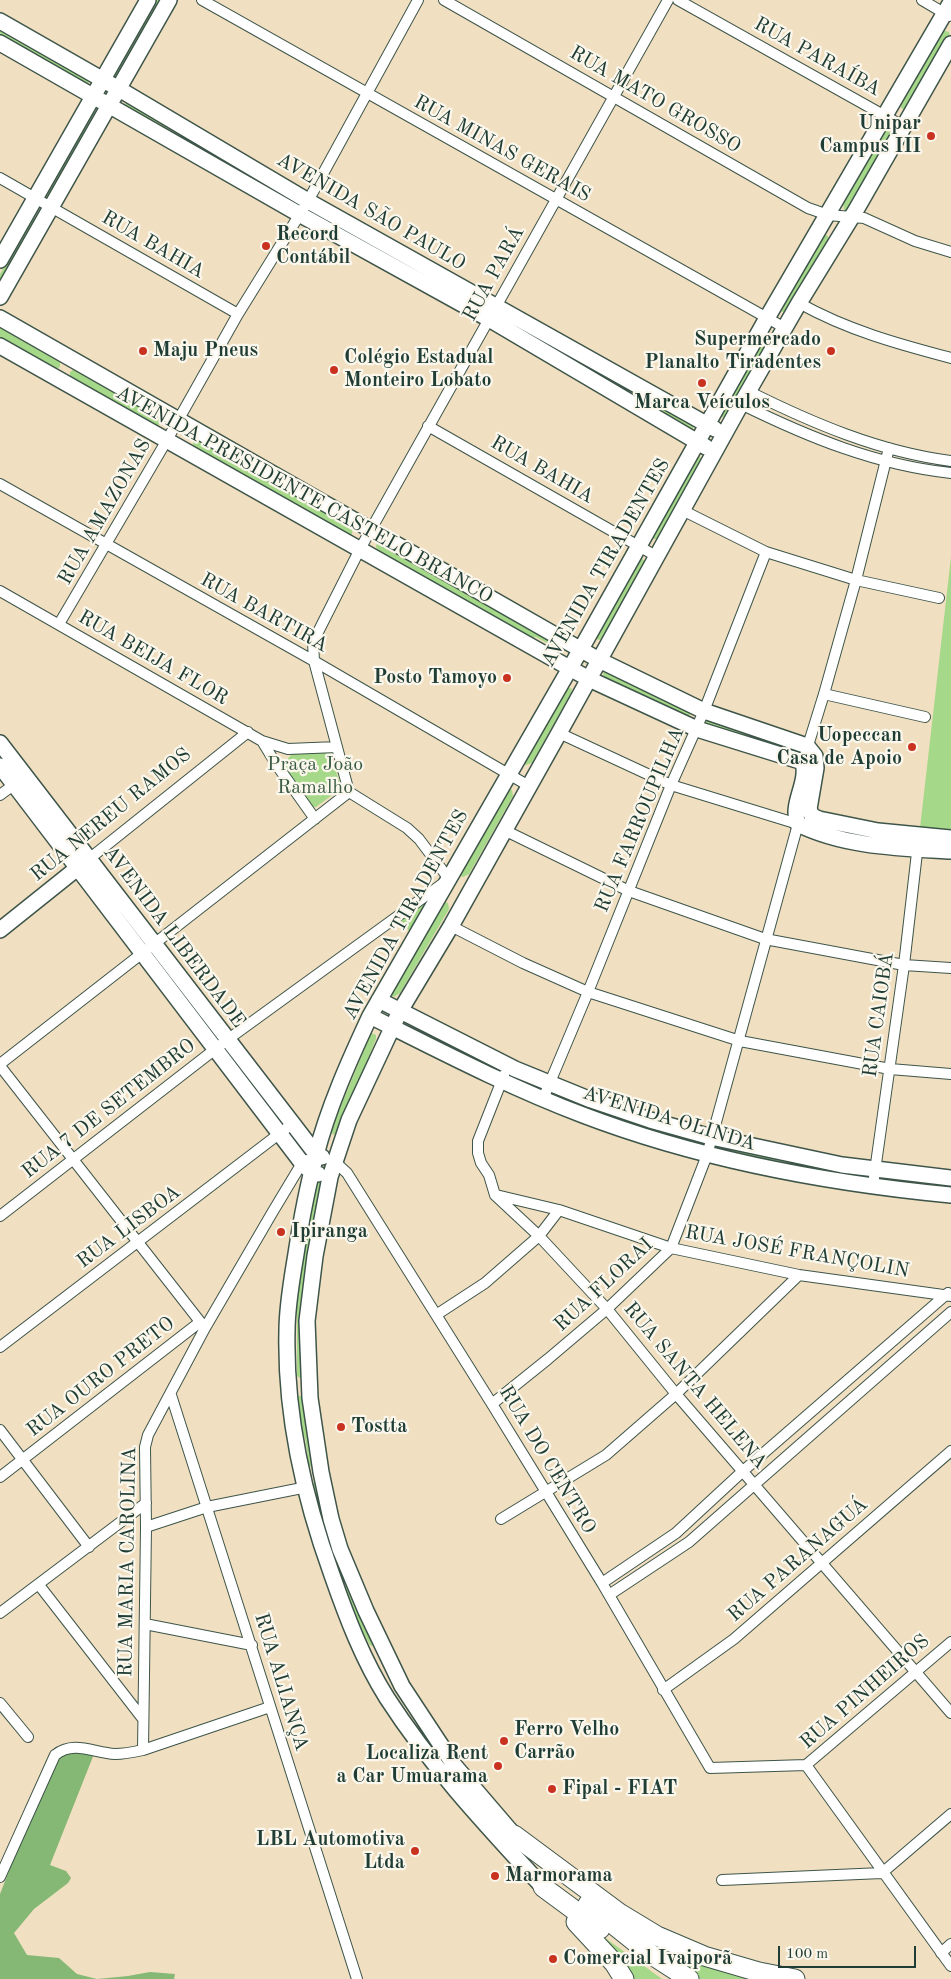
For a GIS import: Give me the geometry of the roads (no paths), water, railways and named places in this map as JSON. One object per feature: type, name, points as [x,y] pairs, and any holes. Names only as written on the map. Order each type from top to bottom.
[{"type":"highway","points":[[514,1835],[609,1922],[649,1953],[689,1979]]},
{"type":"highway","points":[[514,1835],[610,1907],[657,1936],[704,1956],[729,1964],[795,1979]]},
{"type":"highway","points":[[543,1887],[614,1963],[624,1979]]},
{"type":"highway","points":[[543,1887],[670,1979]]},
{"type":"main road","points":[[0,260],[148,0]]},
{"type":"main road","points":[[0,297],[169,0]]},
{"type":"main road","name":"AVENIDA TIRADENTES","points":[[514,1835],[458,1783],[414,1738],[379,1684],[365,1658],[317,1534],[291,1408],[287,1330],[289,1299],[307,1168],[316,1154],[326,1122],[370,1016],[581,649],[767,318],[949,10]]},
{"type":"main road","name":"AVENIDA SÃO PAULO","points":[[0,21],[308,201],[492,312],[715,452]]},
{"type":"main road","name":"AVENIDA SÃO PAULO","points":[[0,43],[299,214],[725,434]]},
{"type":"main road","name":"AVENIDA TIRADENTES","points":[[543,1887],[458,1783],[442,1750],[402,1686],[383,1649],[331,1519],[321,1472],[309,1386],[307,1321],[320,1225],[330,1177],[349,1120],[391,1027],[451,926],[745,398],[951,44]]},
{"type":"main road","name":"AVENIDA PRESIDENTE CASTELO BRANCO","points":[[0,318],[599,660],[704,711],[807,746]]},
{"type":"main road","name":"AVENIDA PRESIDENTE CASTELO BRANCO","points":[[0,346],[589,679],[697,728],[803,762]]},
{"type":"main road","points":[[59,379],[71,359]]},
{"type":"main road","points":[[548,655],[552,656],[560,650],[562,646],[560,637]]},
{"type":"main road","name":"AVENIDA LIBERDADE","points":[[0,743],[20,781],[221,1044],[316,1154]]},
{"type":"main road","points":[[807,746],[815,756],[816,768],[809,809],[812,816],[878,831],[951,851]]},
{"type":"main road","points":[[803,762],[805,770],[796,808],[798,824],[812,831],[885,846],[951,838]]},
{"type":"main road","name":"AVENIDA LIBERDADE","points":[[0,766],[20,781]]},
{"type":"main road","name":"RUA NEREU RAMOS","points":[[0,930],[83,863]]},
{"type":"main road","name":"AVENIDA OLINDA","points":[[379,1000],[508,1065],[620,1111],[711,1137],[842,1165],[951,1178]]},
{"type":"main road","name":"AVENIDA OLINDA","points":[[370,1016],[501,1081],[639,1135],[707,1155],[814,1178],[951,1195]]},
{"type":"main road","name":"AVENIDA LIBERDADE","points":[[221,1044],[280,1134],[307,1168]]},
{"type":"main road","points":[[316,1154],[335,1162]]},
{"type":"main road","points":[[307,1168],[330,1177]]},
{"type":"main road","points":[[289,1387],[309,1386]]},
{"type":"main road","points":[[305,1481],[321,1472]]},
{"type":"main road","points":[[336,1587],[354,1580]]},
{"type":"street","name":"RUA MINAS GERAIS","points":[[202,0],[785,328]]},
{"type":"street","name":"RUA AMAZONAS","points":[[59,624],[168,440],[238,314],[308,201],[418,0]]},
{"type":"street","name":"RUA MATO GROSSO","points":[[444,0],[808,208],[828,215],[864,218],[915,241],[951,252]]},
{"type":"street","name":"RUA PARÁ","points":[[349,792],[314,661],[313,642],[360,550],[428,426],[668,0]]},
{"type":"street","name":"RUA PARAÍBA","points":[[678,0],[903,126]]},
{"type":"street","points":[[922,0],[949,10]]},
{"type":"street","points":[[0,178],[35,198]]},
{"type":"street","name":"RUA BAHIA","points":[[35,198],[238,314]]},
{"type":"street","points":[[799,304],[854,330],[951,358]]},
{"type":"street","points":[[745,398],[861,440],[917,456],[951,461]]},
{"type":"street","points":[[745,398],[784,425],[829,444],[886,461],[951,472]]},
{"type":"street","name":"RUA BAHIA","points":[[428,426],[656,556]]},
{"type":"street","points":[[803,762],[856,580],[890,448]]},
{"type":"street","name":"RUA BARTIRA","points":[[0,484],[314,661],[529,786]]},
{"type":"street","points":[[682,510],[766,552],[856,580],[938,598]]},
{"type":"street","name":"RUA FARROUPILHA","points":[[543,1099],[671,785],[704,711],[766,552]]},
{"type":"street","name":"RUA BEIJA FLOR","points":[[1,593],[59,624],[262,741],[288,749],[337,747]]},
{"type":"street","points":[[824,694],[925,717]]},
{"type":"street","name":"RUA NEREU RAMOS","points":[[83,863],[248,732]]},
{"type":"street","points":[[559,733],[671,785],[798,824],[812,816]]},
{"type":"street","name":"RUA BEIJA FLOR","points":[[262,741],[315,819]]},
{"type":"street","points":[[276,764],[288,749]]},
{"type":"street","points":[[0,796],[20,781]]},
{"type":"street","points":[[202,1325],[0,1065],[349,792],[407,828],[419,839],[449,879]]},
{"type":"street","name":"RUA FLORAI","points":[[492,1404],[607,1309],[671,1248],[707,1155],[740,1041],[765,939],[798,824]]},
{"type":"street","points":[[504,830],[629,891],[765,939],[904,965],[951,968]]},
{"type":"street","name":"RUA CAIOBÁ","points":[[873,1185],[904,965],[918,842]]},
{"type":"street","name":"RUA 7 DE SETEMBRO","points":[[0,1216],[221,1044],[449,879]]},
{"type":"street","points":[[451,926],[523,963],[588,992],[740,1041],[890,1069],[951,1074]]},
{"type":"street","name":"RUA SANTA HELENA","points":[[508,1065],[478,1142],[480,1158],[489,1175],[495,1195],[539,1236],[607,1309],[676,1394],[951,1713]]},
{"type":"street","name":"RUA LISBOA","points":[[0,1347],[292,1124]]},
{"type":"street","name":"RUA DO CENTRO","points":[[335,1162],[348,1173],[492,1404],[602,1583],[710,1768]]},
{"type":"street","name":"RUA MARIA CAROLINA","points":[[143,1750],[146,1527],[145,1447],[148,1435],[171,1395],[202,1325],[272,1213],[307,1168]]},
{"type":"street","points":[[330,1177],[348,1173]]},
{"type":"street","name":"RUA JOSÉ FRANÇOLIN","points":[[495,1195],[559,1210],[671,1248],[800,1274],[949,1294]]},
{"type":"street","points":[[436,1315],[485,1283],[539,1236],[559,1210]]},
{"type":"street","points":[[501,1519],[606,1455],[676,1394],[800,1274]]},
{"type":"street","points":[[602,1583],[676,1533],[743,1471],[949,1294]]},
{"type":"street","points":[[608,1595],[689,1542],[951,1312]]},
{"type":"street","name":"RUA OURO PRETO","points":[[0,1476],[202,1325]]},
{"type":"street","name":"RUA ALIANÇA","points":[[171,1395],[357,1979]]},
{"type":"street","points":[[0,1430],[24,1459],[89,1547]]},
{"type":"street","name":"RUA PARANAGUÁ","points":[[663,1690],[734,1639],[951,1451]]},
{"type":"street","points":[[146,1527],[207,1507],[305,1481]]},
{"type":"street","points":[[0,1613],[146,1503]]},
{"type":"street","points":[[39,1585],[143,1719]]},
{"type":"street","points":[[145,1624],[252,1646]]},
{"type":"street","name":"RUA PINHEIROS","points":[[710,1768],[806,1765],[951,1642]]},
{"type":"street","points":[[0,1703],[28,1737]]},
{"type":"street","points":[[0,1877],[55,1755],[62,1749],[73,1747],[114,1754],[143,1750],[270,1707]]},
{"type":"street","points":[[806,1765],[882,1873],[951,1966]]},
{"type":"street","points":[[722,1880],[882,1873],[951,1814]]},
{"type":"street","points":[[941,1953],[951,1944]]},
{"type":"place","name":"Unipar Campus III","points":[[931,136]]},
{"type":"place","name":"Record Contábil","points":[[266,246]]},
{"type":"place","name":"Maju Pneus","points":[[143,351]]},
{"type":"place","name":"Supermercado Planalto Tiradentes","points":[[831,351]]},
{"type":"place","name":"Colégio Estadual Monteiro Lobato","points":[[334,370]]},
{"type":"place","name":"Marca Veículos","points":[[702,383]]},
{"type":"place","name":"Posto Tamoyo","points":[[507,678]]},
{"type":"place","name":"Uopeccan Casa de Apoio","points":[[912,747]]},
{"type":"place","name":"Ipiranga","points":[[281,1232]]},
{"type":"place","name":"Tostta","points":[[341,1427]]},
{"type":"place","name":"Ferro Velho Carrão","points":[[504,1741]]},
{"type":"place","name":"Localiza Rent a Car Umuarama","points":[[498,1766]]},
{"type":"place","name":"Fipal - FIAT","points":[[552,1789]]},
{"type":"place","name":"LBL Automotiva Ltda","points":[[415,1851]]},
{"type":"place","name":"Marmorama","points":[[495,1876]]},
{"type":"place","name":"Comercial Ivaiporã","points":[[553,1959]]},
{"type":"park label","name":"Praça João Ramalho","points":[[315,776]]}]
